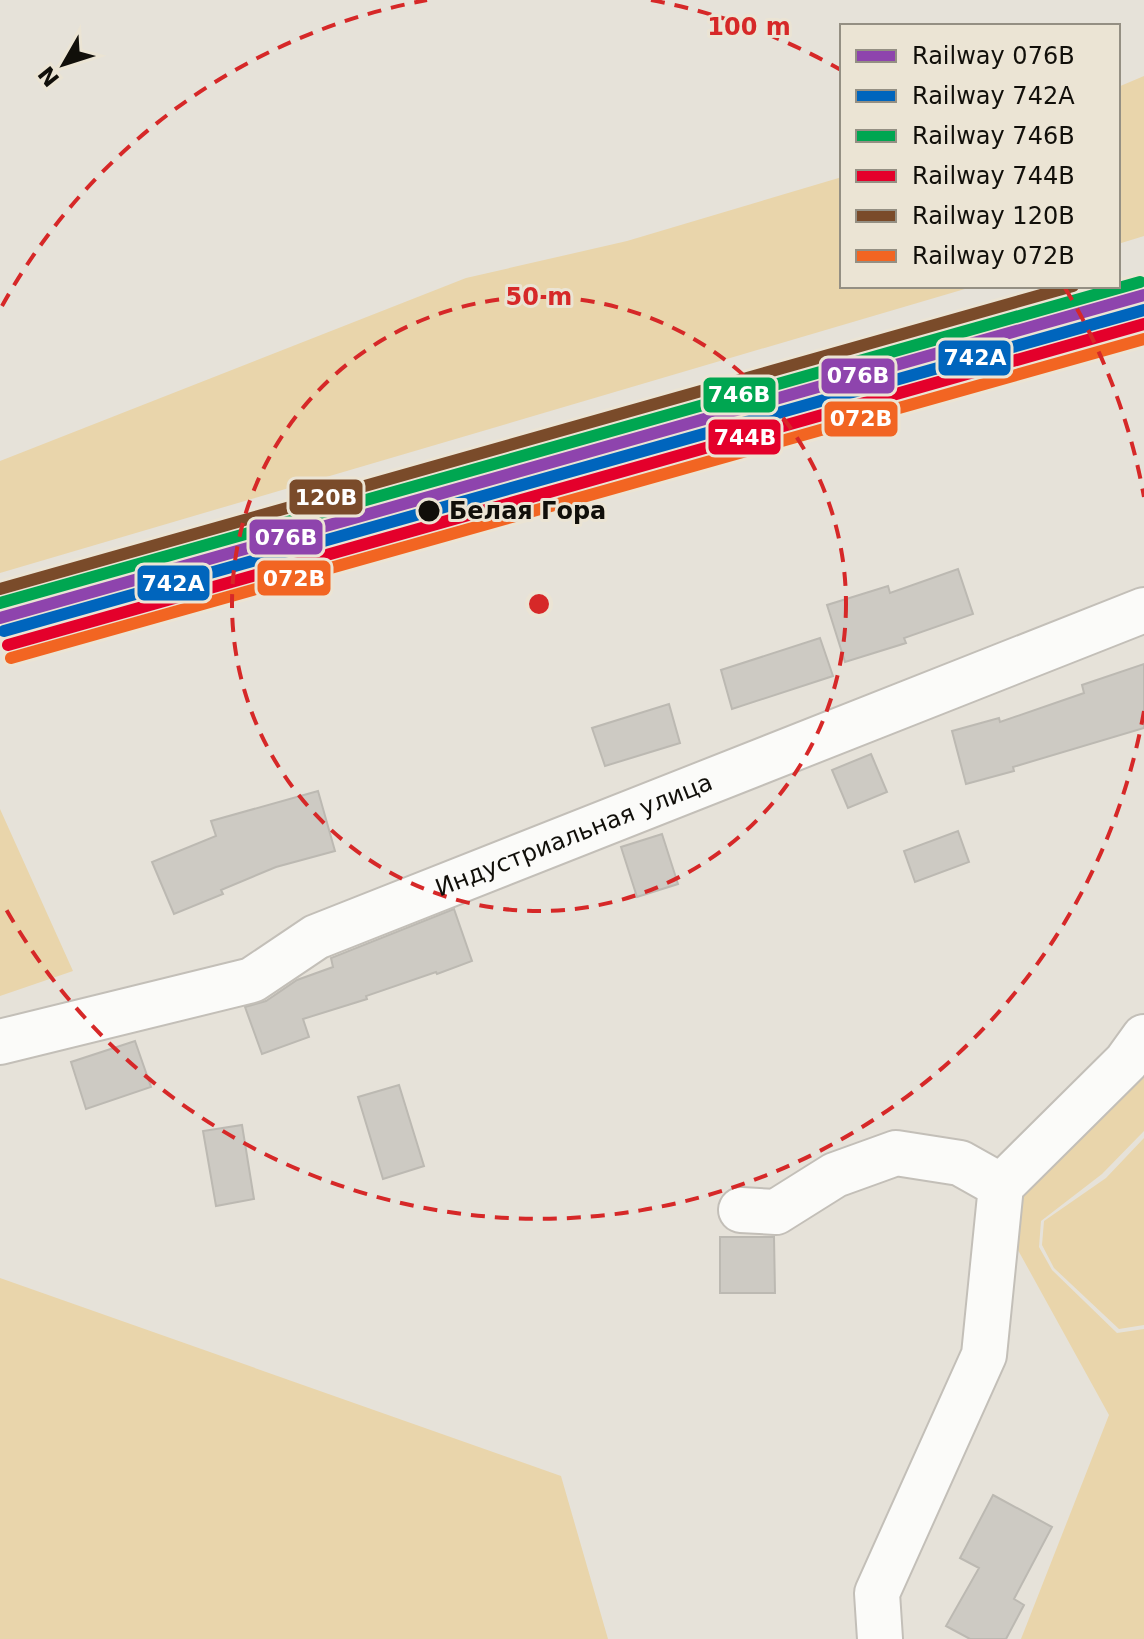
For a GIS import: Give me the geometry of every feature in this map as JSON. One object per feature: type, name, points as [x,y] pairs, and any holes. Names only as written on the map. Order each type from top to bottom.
[{"type":"street","name":"Индустриальная улица","points":[[0,1042],[252,980],[316,937],[1144,610]]},
{"type":"street","points":[[880,1639],[877,1593],[984,1355],[1001,1186],[1126,1062],[1144,1037]]},
{"type":"street","points":[[741,1210],[776,1212],[835,1175],[896,1153],[960,1163],[1001,1186]]},
{"type":"shaded area","points":[[1144,76],[1144,236],[1120,243],[1120,86]]},
{"type":"shaded area","points":[[840,178],[840,288],[968,288],[0,573],[0,461],[466,278],[627,241]]},
{"type":"shaded area","points":[[0,809],[73,971],[0,996]]},
{"type":"shaded area","points":[[1144,1049],[1144,1131],[1102,1174],[1041,1221],[1039,1247],[1052,1270],[1117,1333],[1144,1329],[1144,1639],[1021,1639],[1109,1415],[1013,1241],[1012,1184]]},
{"type":"shaded area","points":[[1144,1138],[1144,1325],[1119,1329],[1054,1268],[1042,1245],[1044,1221],[1106,1178]]},
{"type":"shaded area","points":[[0,1278],[561,1476],[608,1639],[0,1639]]},
{"type":"building","points":[[958,569],[973,614],[904,638],[906,643],[845,662],[827,605],[888,586],[890,593]]},
{"type":"building","points":[[820,638],[833,676],[732,709],[721,670]]},
{"type":"building","points":[[1144,664],[1144,728],[966,784],[952,731],[999,718],[1000,722],[1084,693],[1082,685]]},
{"type":"building","points":[[669,704],[680,743],[605,766],[592,728]]},
{"type":"building","points":[[871,754],[887,792],[848,808],[832,770]]},
{"type":"building","points":[[318,791],[335,851],[276,867],[174,914],[152,862],[216,836],[211,821]]},
{"type":"building","points":[[958,831],[969,862],[915,882],[904,851]]},
{"type":"building","points":[[662,834],[678,884],[637,897],[621,847]]},
{"type":"building","points":[[454,909],[472,961],[303,1019],[309,1037],[262,1054],[245,1007],[266,1001],[297,980],[333,967],[331,958]]},
{"type":"building","points":[[135,1041],[151,1087],[86,1109],[71,1062]]},
{"type":"building","points":[[399,1085],[424,1166],[383,1179],[358,1097]]},
{"type":"building","points":[[242,1125],[254,1199],[216,1206],[203,1131]]},
{"type":"building","points":[[720,1237],[774,1237],[775,1293],[720,1293]]},
{"type":"building","points":[[993,1495],[1052,1527],[1014,1599],[1024,1605],[1006,1639],[970,1639],[946,1626],[979,1568],[960,1558]]},
{"type":"rail line","name":"746В","points":[[1120,288],[1140,282]]},
{"type":"rail line","name":"120В","points":[[0,589],[1066,288]]},
{"type":"rail line","name":"746В","points":[[0,603],[1119,288]]},
{"type":"rail line","name":"076В","points":[[0,618],[1144,295]]},
{"type":"rail line","name":"742А","points":[[4,631],[1144,310]]},
{"type":"rail line","name":"744В","points":[[8,645],[1144,324]]},
{"type":"rail line","name":"072В","points":[[11,658],[1144,339]]},
{"type":"place","name":"Белая Гора","points":[[429,511]]}]
